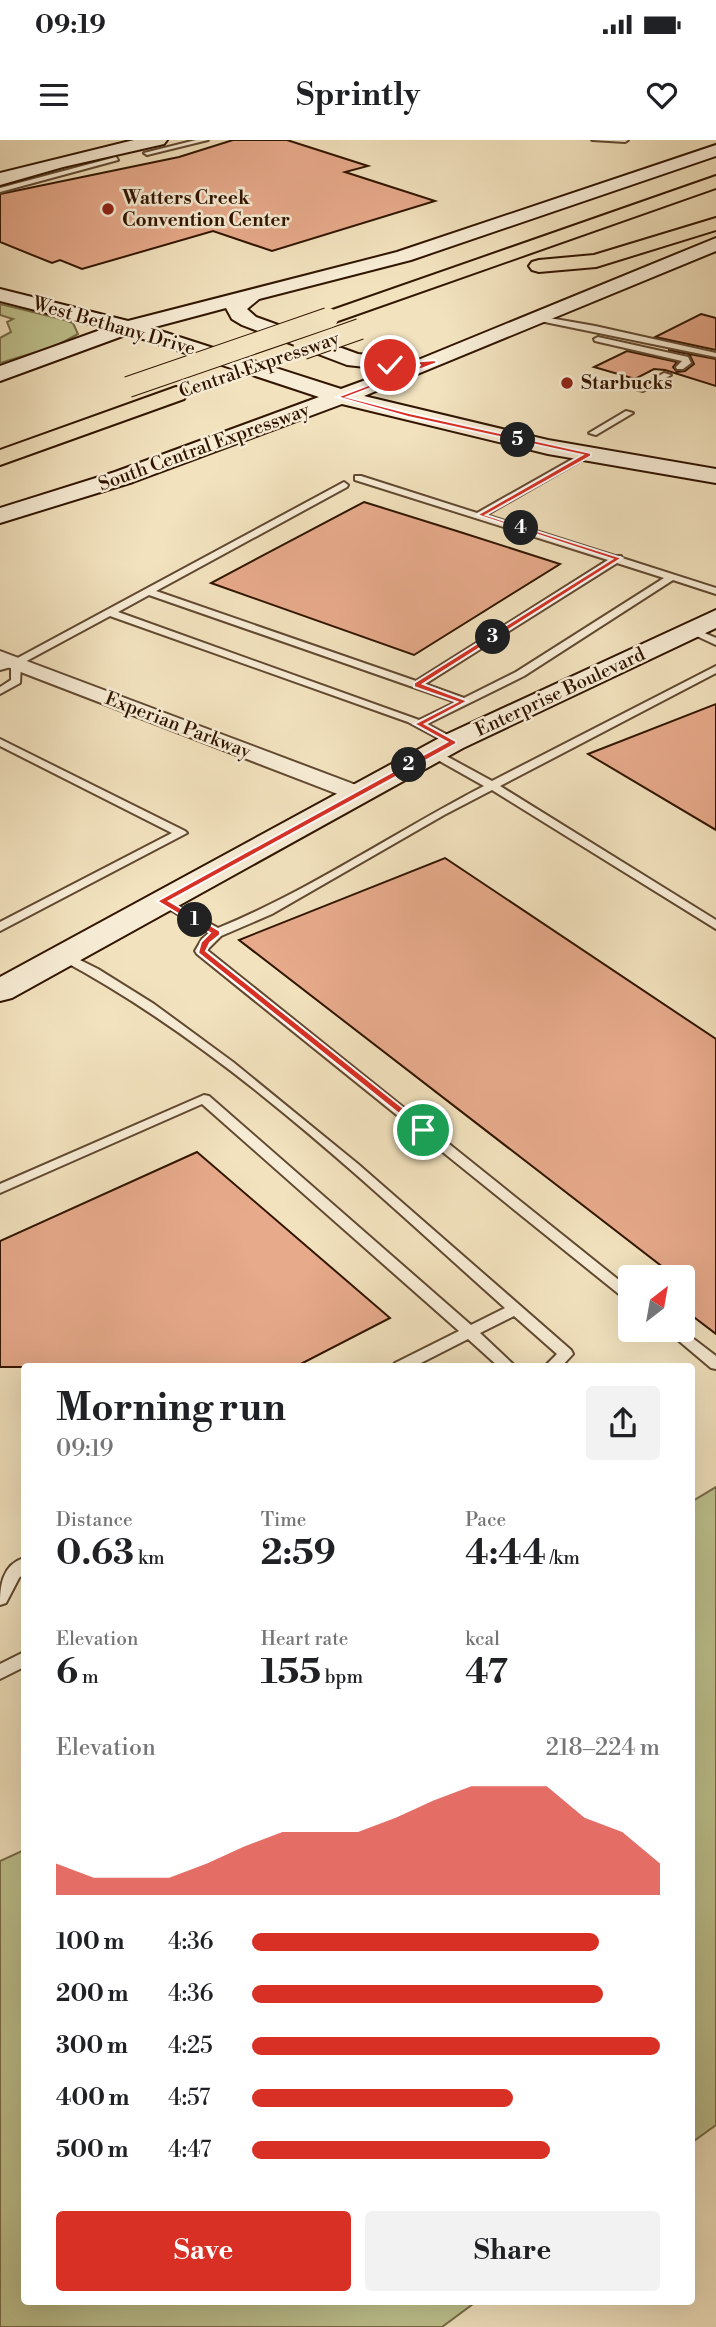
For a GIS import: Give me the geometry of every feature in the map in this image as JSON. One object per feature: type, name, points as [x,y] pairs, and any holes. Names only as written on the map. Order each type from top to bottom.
[{"type":"highway","points":[[676,196],[716,173]]},
{"type":"highway","name":"Central Expressway","points":[[102,396],[716,182]]},
{"type":"highway","points":[[516,274],[716,204]]},
{"type":"highway","points":[[538,266],[596,261],[716,224]]},
{"type":"highway","name":"Central Expressway","points":[[0,457],[384,320]]},
{"type":"main road","points":[[0,167],[112,140]]},
{"type":"main road","points":[[1,187],[59,162],[153,146]]},
{"type":"main road","points":[[0,374],[65,348],[164,316],[415,253],[716,150]]},
{"type":"main road","name":"South Central Expressway","points":[[0,516],[124,477],[435,362],[716,244]]},
{"type":"main road","name":"West Bethany Drive","points":[[0,276],[164,316],[200,328]]},
{"type":"main road","points":[[256,292],[236,308],[239,315],[249,321],[355,360],[408,366],[435,362]]},
{"type":"main road","name":"West Bethany Drive","points":[[0,295],[128,327],[341,397],[408,415],[591,444],[716,454]]},
{"type":"main road","name":"West Bethany Drive","points":[[223,336],[374,384],[716,476]]},
{"type":"main road","points":[[65,348],[102,345],[135,347],[239,386]]},
{"type":"main road","points":[[262,426],[269,407],[268,401]]},
{"type":"main road","points":[[293,414],[349,410],[408,415]]},
{"type":"main road","name":"Enterprise Boulevard","points":[[0,991],[356,793],[443,748],[708,630]]},
{"type":"street","name":"Experian Parkway","points":[[5,663],[356,793]]},
{"type":"lane","points":[[153,146],[205,140]]},
{"type":"lane","points":[[595,140],[625,140]]},
{"type":"lane","points":[[1,187],[116,159]]},
{"type":"lane","points":[[538,318],[716,355]]},
{"type":"lane","points":[[598,339],[685,359],[687,363],[680,367]]},
{"type":"lane","points":[[640,389],[667,374]]},
{"type":"lane","points":[[480,515],[591,444],[629,413]]},
{"type":"lane","points":[[358,478],[716,591]]},
{"type":"lane","points":[[0,691],[16,681],[5,663],[109,612],[344,485]]},
{"type":"lane","points":[[417,685],[618,558]]},
{"type":"lane","points":[[418,724],[520,674],[673,576]]},
{"type":"lane","points":[[148,591],[464,701]]},
{"type":"lane","points":[[109,612],[418,724],[443,748],[494,786],[716,925]]},
{"type":"lane","points":[[618,1286],[201,951],[206,942],[217,933],[268,912],[440,813],[716,669]]},
{"type":"lane","points":[[0,742],[181,833],[0,928]]},
{"type":"lane","points":[[162,901],[217,933]]},
{"type":"lane","points":[[64,956],[92,970],[192,1033],[324,1141],[566,1354],[556,1363]]},
{"type":"lane","points":[[0,1189],[204,1099],[504,1363]]},
{"type":"lane","points":[[408,1363],[515,1309]]},
{"type":"lane","points":[[688,1342],[716,1364]]},
{"type":"lane","points":[[0,1599],[13,1574],[21,1567]]},
{"type":"lane","points":[[0,1672],[21,1661]]},
{"type":"green space","points":[[0,304],[73,323],[78,334],[56,346],[0,363],[0,338],[11,332],[7,322],[13,319],[0,315]]},
{"type":"green space","points":[[716,1487],[716,2125],[695,2140],[695,1500]]},
{"type":"green space","points":[[21,1851],[21,2305],[472,2305],[442,2327],[0,2327],[0,1861]]},
{"type":"building","points":[[233,140],[287,140],[368,166],[345,172],[435,201],[272,251],[213,231],[82,269],[60,260],[52,263],[0,242],[0,194],[179,157]]},
{"type":"building","points":[[701,314],[716,318],[716,350],[655,337]]},
{"type":"building","points":[[668,350],[716,359],[716,386],[665,370],[654,369],[635,379],[594,367],[627,351],[677,362],[673,367],[677,372],[685,371],[694,364],[689,354]]},
{"type":"building","points":[[364,502],[560,564],[414,655],[211,583]]},
{"type":"building","points":[[716,704],[716,830],[588,754]]},
{"type":"building","points":[[445,858],[716,1039],[716,1334],[695,1318],[695,1265],[660,1265],[239,940]]},
{"type":"building","points":[[197,1152],[390,1318],[303,1363],[21,1363],[21,1367],[0,1367],[0,1241]]},
{"type":"place","name":"Watters Creek Convention Center","points":[[108,209]]},
{"type":"place","name":"Starbucks","points":[[567,383]]},
{"type":"route","points":[[390,365],[408,366],[435,362],[341,397],[509,439],[588,454],[480,515],[618,558],[417,685],[464,701],[418,724],[453,742],[162,901],[217,933],[206,942],[201,951],[423,1130]]}]
